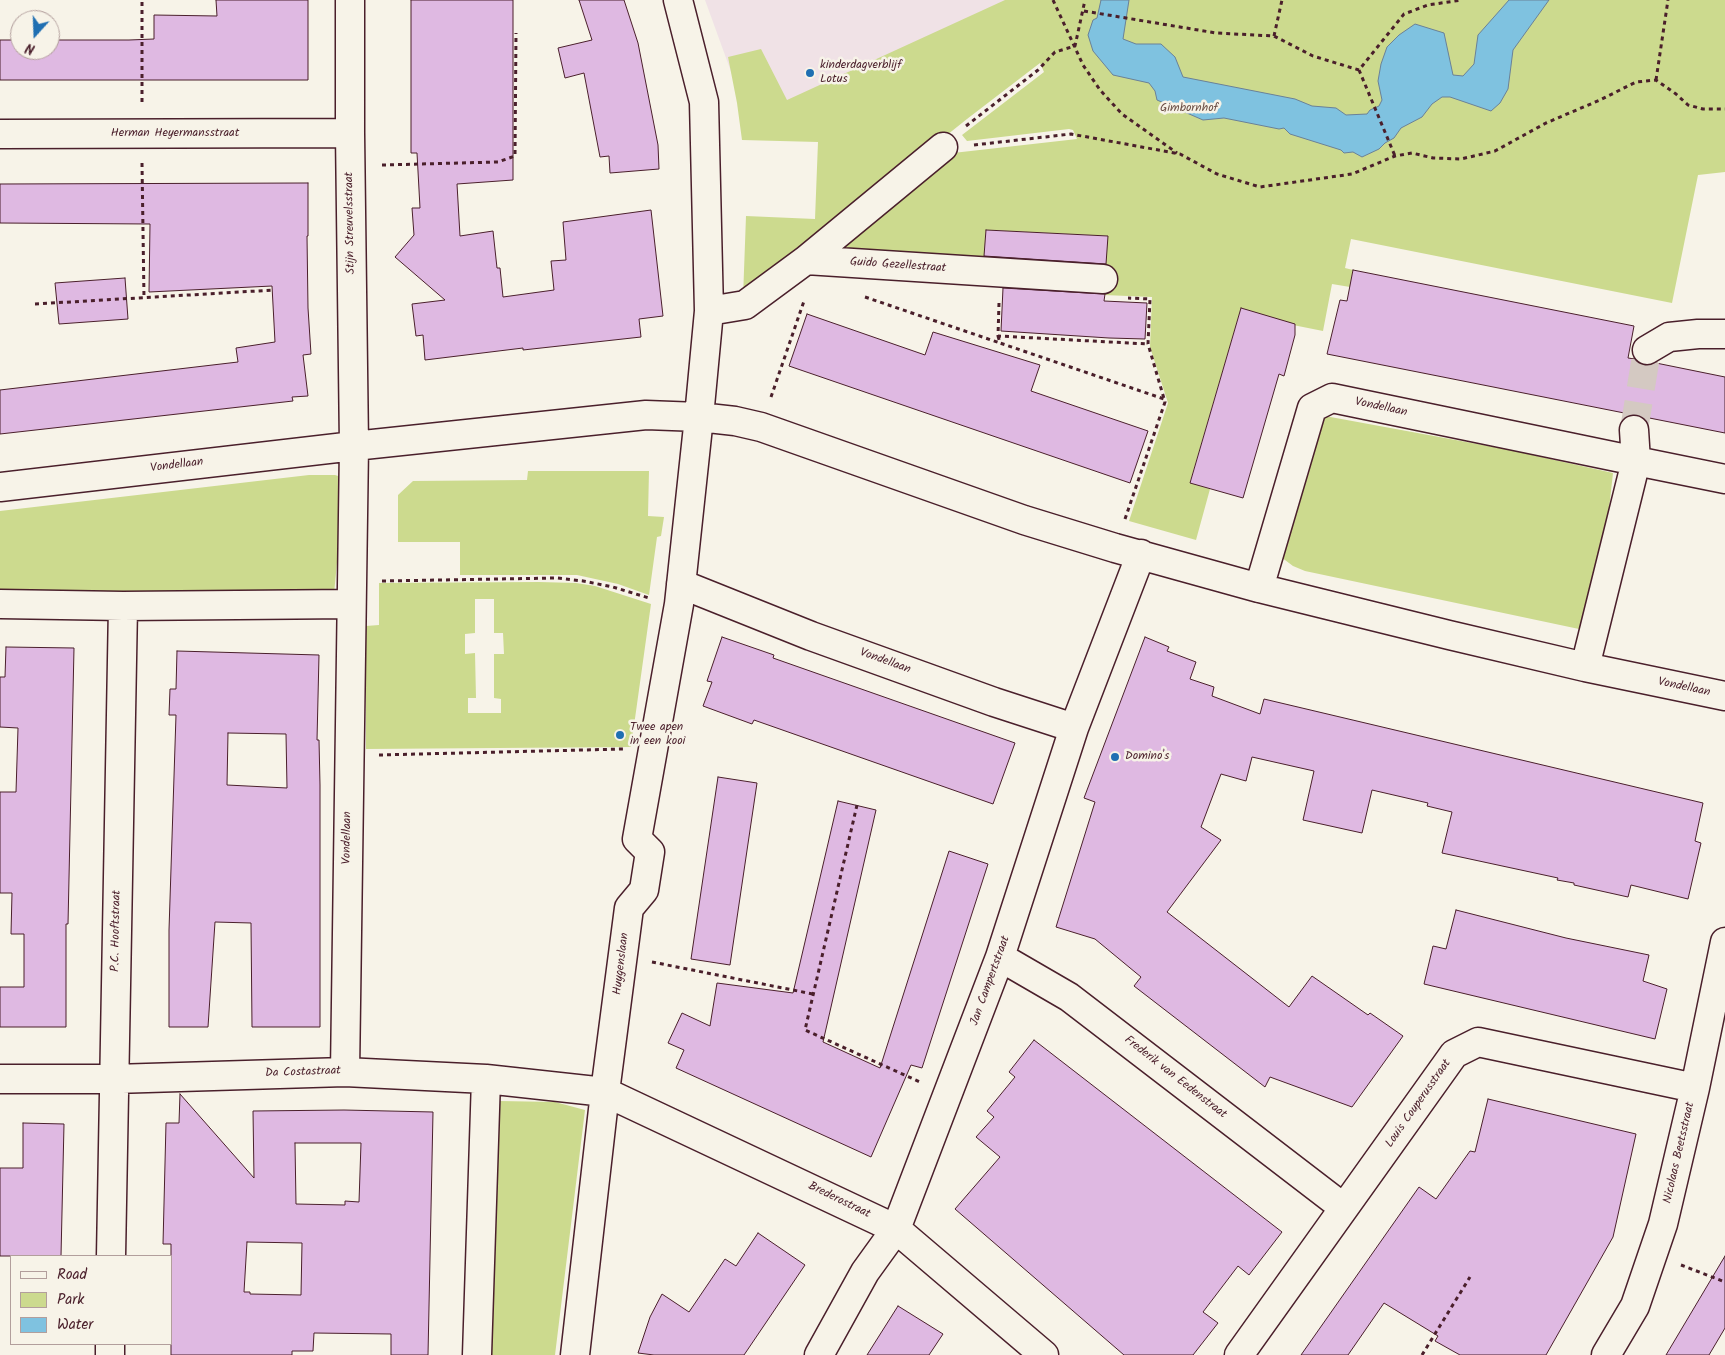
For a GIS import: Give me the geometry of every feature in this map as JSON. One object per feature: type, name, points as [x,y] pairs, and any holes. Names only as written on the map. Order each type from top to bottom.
[{"type":"street","name":"Stijn Streuvelsstraat","points":[[350,0],[354,446]]},
{"type":"street","points":[[678,0],[704,102],[709,311],[680,594]]},
{"type":"street","name":"Herman Heyermansstraat","points":[[0,134],[350,133]]},
{"type":"street","points":[[709,311],[745,305],[806,260],[943,147]]},
{"type":"street","name":"Guido Gezellestraat","points":[[806,260],[1103,278]]},
{"type":"street","points":[[1647,350],[1669,337],[1725,334]]},
{"type":"street","name":"Vondellaan","points":[[1259,588],[1312,408],[1332,398],[1725,479]]},
{"type":"street","name":"Vondellaan","points":[[0,487],[354,446],[646,415],[699,417],[734,421],[761,427],[1024,520],[1115,548],[1259,588],[1585,667],[1725,696]]},
{"type":"street","points":[[1585,667],[1636,461],[1634,430]]},
{"type":"street","name":"Vondellaan","points":[[344,1072],[354,446]]},
{"type":"street","points":[[1074,728],[1141,554]]},
{"type":"street","points":[[0,604],[123,606],[351,593]]},
{"type":"street","name":"Vondellaan","points":[[680,594],[811,636],[994,702],[1074,728]]},
{"type":"street","name":"Huygenslaan","points":[[575,1355],[605,1092],[629,908],[644,890],[650,852],[637,839],[680,594]]},
{"type":"street","name":"P.C. Hooftstraat","points":[[111,1255],[123,606]]},
{"type":"street","name":"Jan Campertstraat","points":[[819,1355],[865,1272],[896,1230],[1000,957],[1074,728]]},
{"type":"street","name":"Nicolaas Beetsstraat","points":[[1606,1355],[1635,1306],[1663,1224],[1695,1088],[1725,942]]},
{"type":"street","name":"Frederik van Eedenstraat","points":[[1000,957],[1069,996],[1344,1208]]},
{"type":"street","name":"Louis Couperusstraat","points":[[1239,1355],[1454,1054],[1478,1042],[1695,1088]]},
{"type":"street","name":"Da Costastraat","points":[[0,1079],[114,1079],[344,1072],[486,1079],[605,1092]]},
{"type":"street","points":[[477,1355],[486,1079]]},
{"type":"street","name":"Brederostraat","points":[[605,1092],[896,1230],[1044,1355]]},
{"type":"path","points":[[1053,0],[1083,65],[1100,90],[1122,114],[1160,142],[1217,174],[1260,187],[1352,174],[1396,156],[1412,153],[1433,158],[1461,159],[1495,151],[1546,123],[1636,82],[1656,80],[1688,105],[1702,110],[1725,109]]},
{"type":"path","points":[[1075,46],[1085,0]]},
{"type":"path","points":[[1274,36],[1282,0]]},
{"type":"path","points":[[1359,70],[1404,14],[1428,5],[1462,0]]},
{"type":"path","points":[[1656,80],[1668,0]]},
{"type":"path","points":[[1084,11],[1216,33],[1274,36],[1313,56],[1359,70]]},
{"type":"path","points":[[350,166],[498,162],[515,156],[516,33]]},
{"type":"path","points":[[943,147],[960,131],[1038,70],[1055,52],[1075,46]]},
{"type":"path","points":[[1359,70],[1396,156]]},
{"type":"path","points":[[943,147],[968,146],[1071,134],[1180,154]]},
{"type":"path","points":[[1000,272],[998,336],[1000,343]]},
{"type":"path","points":[[1103,278],[1103,296],[1150,299],[1148,344],[1165,402],[1115,548]]},
{"type":"path","points":[[35,304],[274,290]]},
{"type":"path","points":[[859,294],[1164,399]]},
{"type":"path","points":[[761,427],[806,297]]},
{"type":"path","points":[[998,336],[1148,344]]},
{"type":"path","points":[[351,593],[557,578],[613,587],[648,598],[680,594]]},
{"type":"path","points":[[349,755],[654,749]]},
{"type":"path","points":[[857,805],[805,1030],[948,1094]]},
{"type":"path","points":[[624,956],[813,994]]},
{"type":"path","points":[[1653,1254],[1725,1282]]},
{"type":"path","points":[[1422,1355],[1470,1277]]},
{"type":"shaded area","name":"kinderdagverblijf Lotus","points":[[705,0],[1015,0],[750,124]]},
{"type":"green space","name":"Gimbornhof","points":[[1005,0],[1725,0],[1725,172],[1698,175],[1672,303],[1351,239],[1345,268],[1353,270],[1350,287],[1332,284],[1323,331],[1293,325],[1241,308],[1190,482],[1210,489],[1196,540],[1129,521],[1168,403],[1150,347],[1152,297],[1104,295],[1107,236],[986,230],[984,260],[825,252],[953,153],[1077,139],[1073,130],[1069,129],[967,141],[962,135],[1044,72],[1040,63],[743,298],[746,216],[815,219],[818,142],[742,140],[728,57],[761,49],[787,100]]},
{"type":"green space","points":[[1325,416],[1510,450],[1613,473],[1604,554],[1579,629],[1305,571],[1293,566],[1281,557]]},
{"type":"green space","points":[[528,471],[649,471],[648,516],[664,517],[661,536],[657,537],[649,595],[618,584],[577,575],[460,575],[460,542],[398,542],[398,495],[413,481],[527,480]]},
{"type":"green space","points":[[309,475],[335,475],[345,478],[334,594],[0,593],[0,511]]},
{"type":"green space","points":[[379,583],[576,583],[595,586],[651,604],[631,747],[366,749],[366,626],[379,625]],"holes":[[[475,599],[494,599],[494,633],[503,633],[504,654],[494,654],[494,698],[501,699],[501,713],[468,713],[468,698],[476,698],[475,653],[465,654],[465,634],[475,633]]]},
{"type":"green space","points":[[499,1101],[555,1102],[585,1110],[555,1355],[490,1355]]},
{"type":"water","points":[[1101,0],[1129,0],[1123,39],[1136,44],[1161,44],[1175,57],[1183,77],[1295,99],[1312,106],[1336,108],[1346,115],[1367,114],[1370,110],[1379,106],[1382,100],[1378,81],[1387,47],[1399,35],[1415,24],[1444,33],[1453,75],[1463,76],[1474,64],[1478,35],[1509,0],[1549,0],[1513,50],[1508,89],[1500,103],[1491,111],[1450,97],[1442,97],[1432,104],[1422,117],[1401,128],[1394,138],[1379,149],[1362,157],[1353,152],[1344,153],[1341,150],[1290,134],[1284,128],[1279,129],[1224,118],[1203,120],[1157,100],[1155,91],[1149,83],[1113,75],[1093,51],[1088,35],[1093,20],[1097,18]]},
{"type":"building","points":[[216,0],[308,0],[308,80],[0,80],[0,40],[10,40],[10,60],[60,60],[60,40],[154,39],[154,15],[217,16]]},
{"type":"building","points":[[411,0],[513,0],[513,180],[457,184],[460,236],[493,231],[497,268],[500,268],[503,297],[554,290],[551,261],[566,260],[563,222],[651,210],[663,316],[639,319],[641,337],[523,350],[523,348],[425,360],[423,335],[416,336],[412,304],[445,300],[395,257],[414,235],[412,208],[420,208],[417,153],[411,153]]},
{"type":"building","points":[[579,0],[624,0],[638,43],[658,145],[659,169],[610,173],[609,156],[600,157],[584,73],[565,78],[558,48],[592,40]]},
{"type":"building","points":[[308,183],[308,308],[311,354],[303,355],[308,396],[292,397],[293,401],[0,434],[0,390],[238,362],[236,348],[275,342],[272,286],[149,292],[150,224],[0,223],[0,184]]},
{"type":"building","points":[[986,230],[1108,236],[1106,264],[984,256]]},
{"type":"building","points":[[1353,270],[1634,326],[1628,358],[1635,359],[1640,364],[1647,366],[1656,363],[1725,377],[1725,433],[1327,354],[1340,300],[1347,301]]},
{"type":"building","points":[[125,278],[128,319],[59,324],[55,283]]},
{"type":"building","points":[[1003,288],[1105,294],[1104,301],[1147,303],[1145,339],[1001,331]]},
{"type":"building","points":[[1241,308],[1295,324],[1295,335],[1284,376],[1279,374],[1243,498],[1190,483]]},
{"type":"building","points":[[807,314],[925,355],[933,332],[1040,365],[1031,391],[1148,431],[1130,483],[789,366]]},
{"type":"building","points":[[722,637],[774,655],[773,658],[1015,743],[993,804],[754,720],[752,724],[703,706],[712,682],[707,681]]},
{"type":"building","points":[[1145,637],[1169,647],[1167,651],[1196,662],[1190,679],[1214,687],[1212,696],[1260,714],[1264,699],[1703,803],[1695,841],[1701,843],[1688,899],[1631,885],[1628,897],[1574,885],[1574,883],[1557,880],[1558,878],[1442,853],[1452,812],[1427,806],[1428,803],[1372,790],[1362,833],[1303,820],[1314,771],[1252,757],[1246,781],[1221,774],[1201,827],[1221,840],[1167,912],[1289,1007],[1312,976],[1368,1015],[1370,1013],[1403,1036],[1352,1107],[1270,1077],[1265,1087],[1134,986],[1141,977],[1095,939],[1056,927],[1095,802],[1084,798]]},
{"type":"building","points":[[6,647],[74,648],[68,924],[66,924],[66,1027],[0,1027],[0,987],[24,987],[24,934],[11,934],[12,893],[0,893],[0,792],[16,792],[18,728],[0,727],[0,677],[5,677]]},
{"type":"building","points":[[177,651],[319,655],[317,740],[319,740],[320,785],[320,1027],[252,1027],[251,923],[215,922],[208,1027],[169,1027],[169,930],[176,715],[169,715],[170,689],[176,689]],"holes":[[[228,733],[286,734],[287,788],[227,785]]]},
{"type":"building","points":[[718,777],[757,783],[730,965],[691,959]]},
{"type":"building","points":[[838,801],[876,810],[823,1042],[880,1068],[949,851],[988,864],[922,1068],[911,1065],[871,1157],[676,1068],[684,1050],[668,1043],[682,1013],[710,1026],[717,983],[793,993]]},
{"type":"building","points":[[1456,910],[1566,938],[1649,955],[1643,981],[1667,989],[1655,1039],[1424,984],[1433,946],[1446,949]]},
{"type":"building","points":[[1034,1040],[1282,1232],[1249,1275],[1238,1266],[1203,1312],[1218,1323],[1193,1355],[1124,1355],[955,1209],[1000,1157],[976,1137],[994,1117],[987,1111],[1015,1077],[1009,1072]]},
{"type":"building","points":[[180,1094],[254,1178],[253,1111],[344,1110],[433,1112],[428,1355],[391,1355],[391,1334],[314,1333],[313,1351],[292,1351],[292,1355],[171,1355],[172,1255],[171,1244],[163,1244],[166,1123],[179,1123]],"holes":[[[295,1143],[361,1143],[359,1202],[345,1201],[345,1205],[296,1204]],[[247,1242],[302,1243],[301,1295],[250,1294],[250,1292],[244,1292]]]},
{"type":"building","points":[[1488,1099],[1636,1134],[1613,1237],[1546,1355],[1460,1355],[1435,1341],[1438,1336],[1384,1303],[1348,1355],[1301,1355],[1419,1187],[1436,1199],[1470,1151],[1475,1152]]},
{"type":"building","points":[[23,1123],[64,1124],[61,1255],[0,1256],[0,1168],[23,1168]]},
{"type":"building","points":[[758,1233],[805,1265],[744,1355],[654,1355],[638,1353],[650,1317],[662,1294],[689,1312],[725,1259],[736,1266]]},
{"type":"building","points":[[1725,1256],[1725,1328],[1709,1355],[1666,1355]]},
{"type":"building","points":[[898,1306],[943,1334],[929,1355],[867,1355]]},
{"type":"tunnel","points":[[1634,430],[1647,350]]},
{"type":"place","name":"kinderdagverblijf Lotus","points":[[810,73]]},
{"type":"place","name":"Twee apen in een kooi","points":[[620,735]]},
{"type":"place","name":"Domino's","points":[[1115,757]]}]
